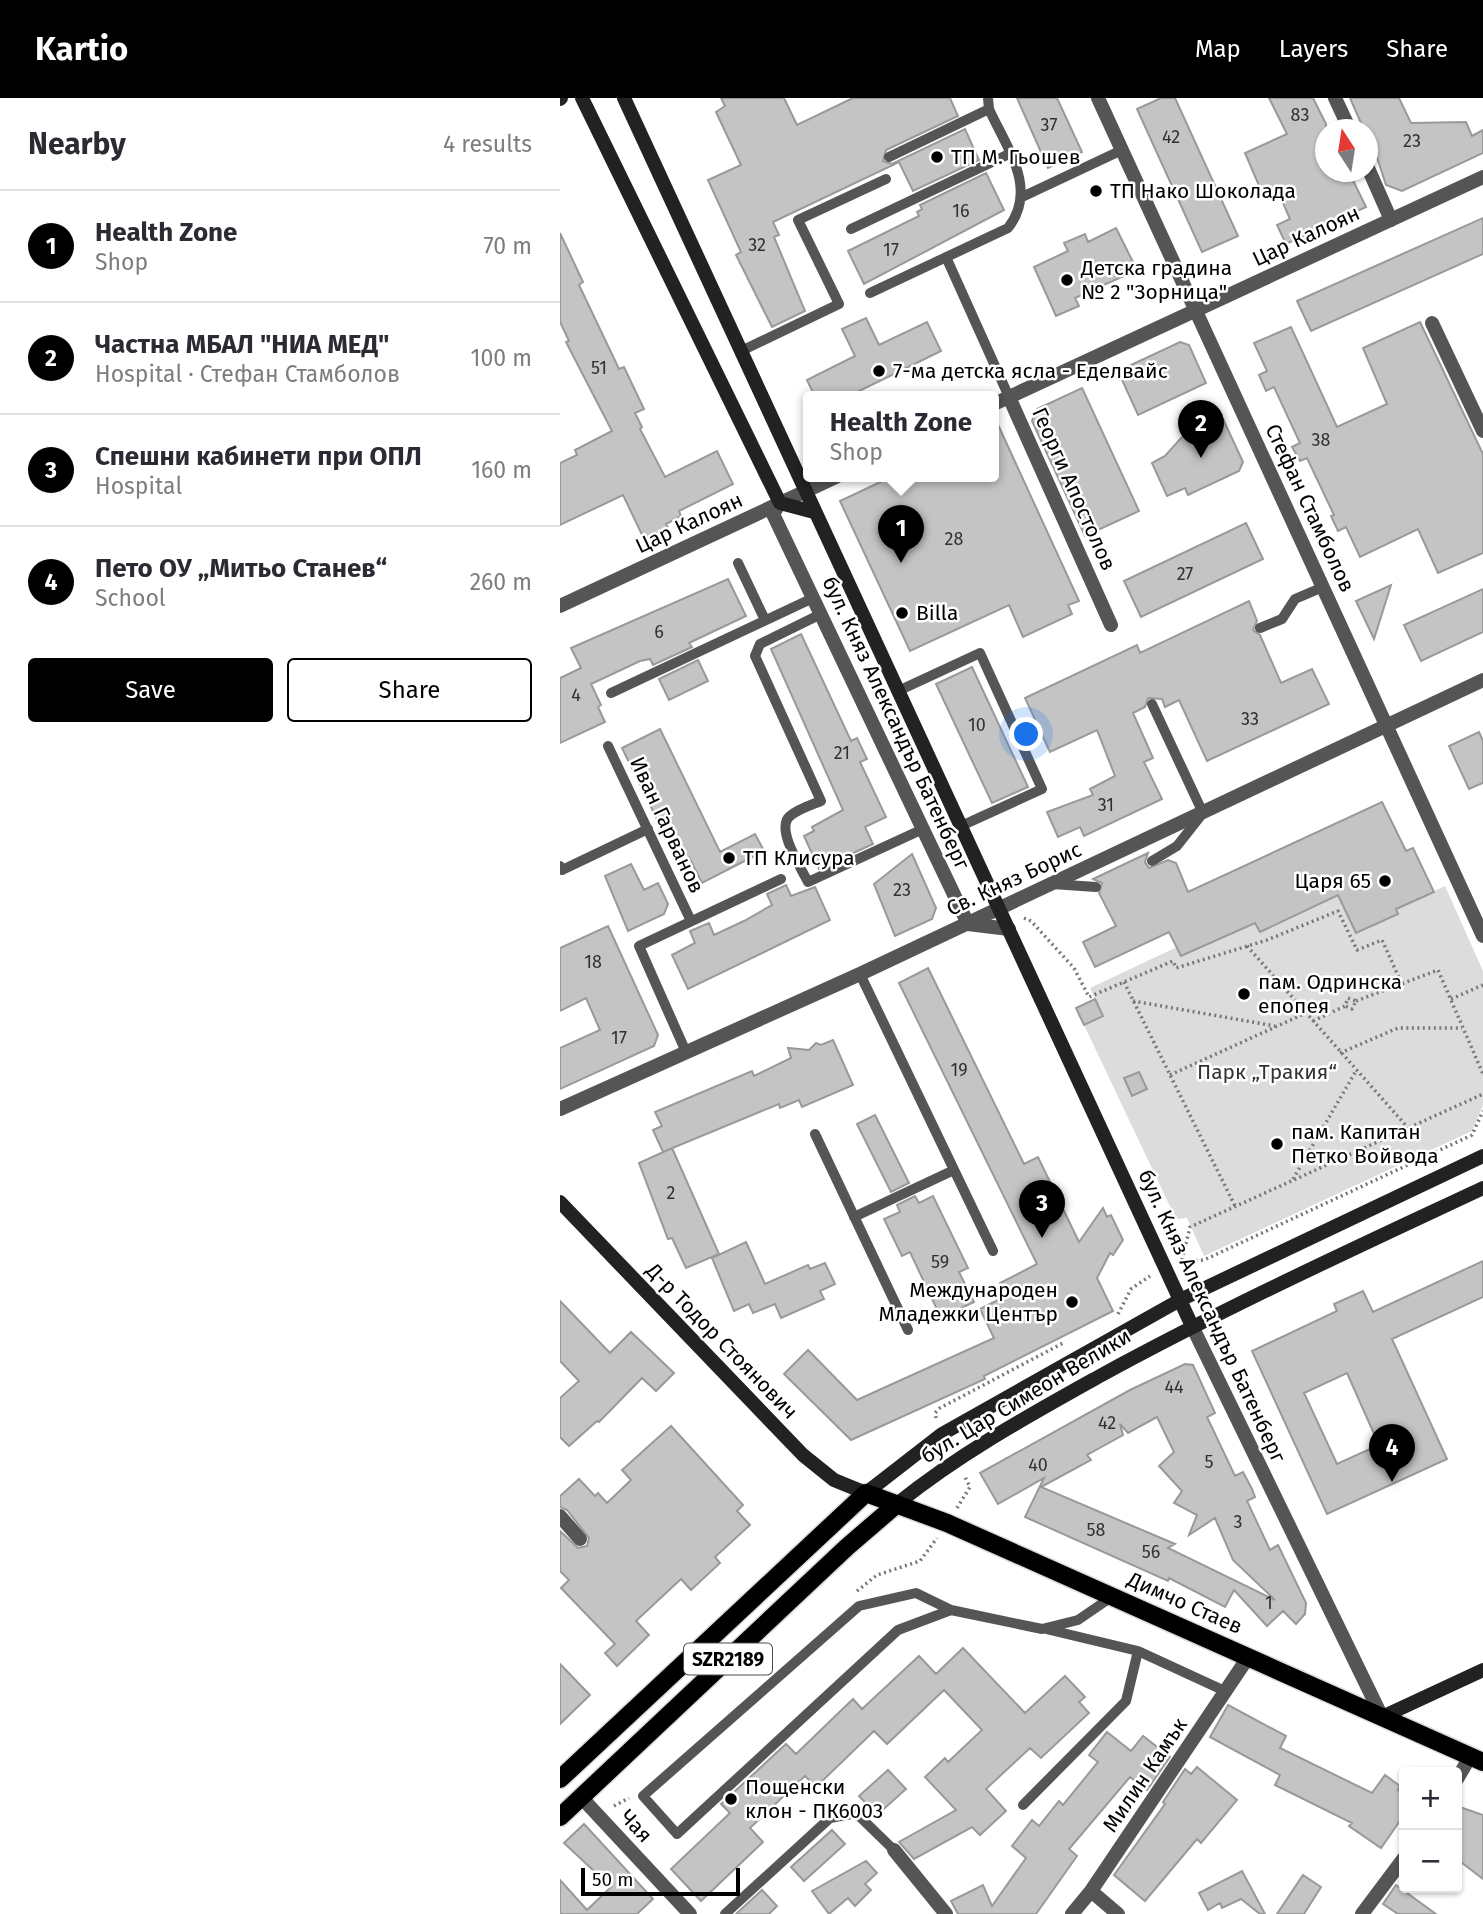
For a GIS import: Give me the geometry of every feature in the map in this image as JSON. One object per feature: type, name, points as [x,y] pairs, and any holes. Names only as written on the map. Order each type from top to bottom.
[{"type":"main road","name":"Димчо Стаев","points":[[866,1493],[1113,1596],[1477,1759]]},
{"type":"main road","name":"бул. Цар Симеон Велики","points":[[560,1779],[866,1493]]},
{"type":"main road","name":"бул. Цар Симеон Велики","points":[[560,1817],[847,1547],[897,1504]]},
{"type":"street","name":"бул. Княз Александър Батенберг","points":[[582,98],[780,503],[773,514],[968,923]]},
{"type":"street","name":"бул. Княз Александър Батенберг","points":[[624,98],[1192,1326],[1382,1717]]},
{"type":"street","name":"Стефан Стамболов","points":[[1098,98],[1483,936]]},
{"type":"street","points":[[1335,98],[1345,119]]},
{"type":"street","name":"Цар Калоян","points":[[999,402],[1483,177]]},
{"type":"street","points":[[1373,182],[1391,220]]},
{"type":"street","points":[[1432,323],[1483,431]]},
{"type":"street","name":"Георги Апостолов","points":[[1009,397],[1111,625]]},
{"type":"street","name":"Цар Калоян","points":[[560,606],[825,482]]},
{"type":"street","points":[[780,503],[814,512]]},
{"type":"street","name":"Св. Княз Борис","points":[[560,1109],[1000,909],[1483,680]]},
{"type":"street","points":[[968,923],[1010,929]]},
{"type":"street","name":"бул. Цар Симеон Велики","points":[[866,1493],[905,1460],[942,1434],[1180,1300],[1483,1156]]},
{"type":"street","name":"бул. Цар Симеон Велики","points":[[897,1504],[938,1471],[995,1435],[1192,1326],[1483,1188]]},
{"type":"street","name":"Д-р Тодор Стоянович","points":[[560,1202],[803,1455],[834,1480],[866,1493]]},
{"type":"street","points":[[560,1516],[580,1538]]},
{"type":"street","name":"Милин Камък","points":[[1072,1914],[1091,1891],[1249,1656]]},
{"type":"street","points":[[1382,1717],[1483,1670]]},
{"type":"street","points":[[1462,1774],[1477,1759]]},
{"type":"street","name":"Чая","points":[[581,1797],[690,1914]]},
{"type":"street","points":[[894,1850],[946,1914]]},
{"type":"street","points":[[1362,1914],[1399,1865]]},
{"type":"street","points":[[1091,1891],[1118,1914]]},
{"type":"lane","points":[[870,293],[1008,228],[1022,197],[1023,184],[989,103],[889,157]]},
{"type":"lane","points":[[1022,197],[1122,150]]},
{"type":"lane","points":[[851,229],[1009,154]]},
{"type":"lane","points":[[741,351],[839,304],[798,220],[886,179]]},
{"type":"lane","name":"Георги Апостолов","points":[[946,257],[1009,397]]},
{"type":"lane","points":[[738,563],[765,620]]},
{"type":"lane","points":[[1261,628],[1282,619],[1295,599],[1323,587]]},
{"type":"lane","points":[[611,693],[813,598]]},
{"type":"lane","points":[[821,614],[760,643],[755,656],[821,801],[790,816],[786,822],[786,836],[808,882],[923,829]]},
{"type":"lane","points":[[898,691],[980,653],[1042,789],[961,827]]},
{"type":"lane","points":[[1152,704],[1203,813],[1177,846],[1152,861]]},
{"type":"lane","name":"Иван Гарванов","points":[[608,746],[691,921]]},
{"type":"lane","points":[[560,866],[562,870],[648,829]]},
{"type":"lane","points":[[686,1052],[639,946],[781,879]]},
{"type":"lane","points":[[1052,884],[1096,887]]},
{"type":"lane","points":[[860,974],[993,1251]]},
{"type":"lane","points":[[815,1133],[908,1330]]},
{"type":"lane","points":[[854,1217],[954,1170]]},
{"type":"lane","points":[[951,1610],[898,1630],[677,1834],[643,1796],[859,1606],[916,1593],[951,1610],[1138,1651],[1227,1692]]},
{"type":"lane","points":[[1042,1629],[1078,1620],[1113,1596]]},
{"type":"lane","points":[[1023,1805],[1126,1701],[1138,1651]]},
{"type":"lane","points":[[725,1914],[830,1818],[852,1814],[859,1816],[894,1850]]},
{"type":"path","points":[[1000,909],[1031,921],[1074,968],[1089,997],[1173,961],[1176,968],[1247,946],[1338,911],[1357,950],[1381,940],[1401,982]]},
{"type":"path","points":[[1247,946],[1409,1129]]},
{"type":"path","points":[[1345,1006],[1352,1009],[1356,1001],[1438,970],[1483,1074]]},
{"type":"path","points":[[1123,982],[1235,1206]]},
{"type":"path","points":[[1451,999],[1483,985]]},
{"type":"path","points":[[1313,1021],[1345,1006],[1348,998],[1356,1001]]},
{"type":"path","points":[[1133,1001],[1277,1026]]},
{"type":"path","points":[[1170,1075],[1306,1013]]},
{"type":"path","points":[[1340,1053],[1398,1028],[1463,1028]]},
{"type":"path","points":[[1292,1181],[1356,1072]]},
{"type":"path","points":[[1182,1260],[1190,1227],[1483,1094]]},
{"type":"green space","name":"Парк „Тракия“","points":[[1445,886],[1483,971],[1483,1105],[1472,1131],[1204,1256],[1187,1218],[1176,1219],[1084,1025],[1103,1016],[1090,988],[1177,947],[1181,956],[1255,923],[1260,932],[1338,895],[1357,932],[1398,914],[1396,909]]},
{"type":"building","points":[[721,98],[784,98],[797,125],[853,98],[950,98],[958,116],[886,150],[883,161],[892,164],[965,129],[979,160],[913,191],[899,162],[773,222],[779,235],[774,237],[805,311],[772,327],[736,255],[741,252],[708,180],[741,165],[716,112],[725,106]]},
{"type":"building","points":[[1017,98],[1057,98],[1082,152],[1048,168]]},
{"type":"building","points":[[1161,98],[1175,98],[1238,236],[1202,252],[1137,109]]},
{"type":"building","points":[[1269,98],[1313,98],[1324,119],[1315,119],[1315,182],[1354,182],[1366,207],[1286,244],[1277,225],[1290,219],[1277,189],[1263,195],[1245,153],[1287,134]]},
{"type":"building","points":[[1350,98],[1399,98],[1411,123],[1466,122],[1472,136],[1483,130],[1483,153],[1402,191],[1386,185],[1378,161],[1378,119],[1359,119]]},
{"type":"building","points":[[986,173],[1004,210],[864,284],[848,251],[919,216],[917,212],[922,209],[920,205]]},
{"type":"building","points":[[1483,218],[1483,254],[1311,331],[1297,301]]},
{"type":"building","points":[[1116,228],[1137,270],[1075,298],[1079,306],[1056,316],[1034,267],[1068,251],[1064,243],[1085,234],[1088,242]]},
{"type":"building","points":[[560,233],[583,282],[579,285],[619,369],[624,367],[644,409],[635,413],[642,427],[640,429],[665,477],[717,451],[733,484],[679,511],[681,516],[666,524],[668,528],[644,539],[623,495],[560,525],[560,463],[577,455],[575,450],[612,431],[566,342],[569,341],[560,322]]},
{"type":"building","points":[[866,318],[879,345],[927,322],[941,351],[859,391],[812,391],[807,380],[855,356],[842,329]]},
{"type":"building","points":[[1420,322],[1483,454],[1483,553],[1438,573],[1418,529],[1360,557],[1346,527],[1338,531],[1331,516],[1334,515],[1307,458],[1300,461],[1292,447],[1300,443],[1274,387],[1266,391],[1259,375],[1267,371],[1254,343],[1291,327],[1337,427],[1387,404],[1363,348]]},
{"type":"building","points":[[1180,342],[1189,345],[1206,383],[1138,415],[1118,371]]},
{"type":"building","points":[[1082,388],[1139,511],[1085,536],[1032,421],[1037,409]]},
{"type":"building","points":[[1223,419],[1243,462],[1239,471],[1188,495],[1185,488],[1167,496],[1152,463],[1165,456],[1181,438]]},
{"type":"building","points":[[999,427],[1079,601],[1068,605],[1072,614],[1023,637],[1009,605],[910,651],[840,501],[880,482],[999,482]]},
{"type":"building","points":[[1246,523],[1263,559],[1141,617],[1124,581]]},
{"type":"building","points":[[728,579],[746,616],[689,643],[692,647],[653,665],[650,659],[640,661],[591,684],[601,705],[598,707],[605,722],[560,743],[560,678],[581,668],[571,648]]},
{"type":"building","points":[[1391,585],[1374,639],[1356,601]]},
{"type":"building","points":[[1483,589],[1483,632],[1421,661],[1404,625]]},
{"type":"building","points":[[1249,601],[1257,621],[1253,630],[1260,635],[1281,683],[1312,669],[1329,704],[1207,761],[1179,700],[1165,707],[1162,699],[1148,698],[1145,707],[1133,713],[1153,758],[1144,762],[1162,799],[1084,836],[1080,827],[1058,837],[1047,812],[1093,795],[1090,789],[1115,776],[1097,730],[1050,752],[1025,698],[1137,645],[1140,653]]},
{"type":"building","points":[[801,634],[851,741],[857,738],[867,759],[860,762],[886,817],[865,827],[873,844],[819,869],[804,836],[814,831],[812,827],[843,810],[771,649]]},
{"type":"building","points":[[698,660],[708,681],[669,700],[659,679]]},
{"type":"building","points":[[972,667],[1028,787],[992,803],[936,684]]},
{"type":"building","points":[[660,729],[720,852],[755,834],[764,851],[702,883],[689,857],[678,862],[622,748]]},
{"type":"building","points":[[1479,732],[1483,741],[1483,783],[1469,789],[1449,746]]},
{"type":"building","points":[[1382,802],[1406,851],[1413,848],[1434,892],[1396,909],[1398,914],[1356,933],[1338,895],[1260,932],[1255,923],[1181,956],[1169,932],[1095,967],[1083,942],[1116,926],[1099,893],[1102,883],[1093,879],[1148,853],[1145,862],[1149,868],[1168,860],[1176,863],[1188,892]]},
{"type":"building","points":[[912,854],[936,908],[932,919],[895,936],[874,884]]},
{"type":"building","points":[[631,864],[644,890],[658,883],[668,904],[664,914],[628,931],[605,876]]},
{"type":"building","points":[[786,885],[791,896],[815,887],[830,920],[688,989],[672,955],[695,943],[690,931],[709,923],[714,935],[744,921],[772,905],[767,894]]},
{"type":"building","points":[[608,926],[658,1035],[654,1046],[560,1089],[560,1048],[600,1030],[586,998],[560,1011],[560,948]]},
{"type":"building","points":[[928,968],[1024,1164],[1038,1157],[1079,1242],[1103,1208],[1107,1217],[1111,1215],[1123,1240],[1113,1255],[1110,1253],[1097,1278],[1113,1311],[984,1376],[985,1379],[851,1440],[784,1374],[808,1350],[857,1400],[994,1338],[980,1309],[1006,1296],[1000,1283],[1037,1264],[899,983]]},
{"type":"building","points":[[1095,999],[1103,1016],[1084,1025],[1076,1008]]},
{"type":"building","points":[[833,1040],[853,1085],[802,1107],[799,1100],[780,1108],[779,1104],[663,1152],[653,1130],[662,1126],[655,1112],[752,1071],[754,1076],[791,1058],[788,1048],[809,1050],[816,1043],[821,1045]]},
{"type":"building","points":[[1139,1072],[1147,1089],[1132,1096],[1124,1078]]},
{"type":"building","points":[[875,1115],[909,1183],[891,1192],[857,1124]]},
{"type":"building","points":[[672,1148],[719,1254],[686,1268],[672,1238],[668,1239],[639,1163]]},
{"type":"building","points":[[915,1196],[919,1203],[933,1196],[968,1268],[959,1272],[974,1302],[941,1318],[910,1252],[902,1256],[884,1219],[900,1212],[897,1205]]},
{"type":"building","points":[[746,1242],[765,1284],[808,1265],[810,1269],[825,1263],[835,1284],[820,1291],[824,1299],[781,1318],[775,1304],[753,1313],[749,1304],[734,1311],[712,1258]]},
{"type":"building","points":[[1483,1261],[1483,1297],[1392,1339],[1447,1459],[1327,1514],[1252,1351],[1337,1311],[1334,1304],[1363,1291],[1373,1312]],"holes":[[[1347,1373],[1379,1445],[1337,1464],[1304,1393]]]},
{"type":"building","points":[[560,1301],[610,1353],[631,1332],[674,1373],[656,1391],[642,1378],[599,1422],[569,1446],[560,1437],[560,1398],[579,1381],[560,1361]]},
{"type":"building","points":[[1185,1364],[1193,1365],[1215,1413],[1207,1417],[1235,1476],[1243,1472],[1252,1489],[1255,1497],[1247,1501],[1270,1550],[1278,1545],[1306,1603],[1305,1614],[1296,1624],[1283,1611],[1267,1626],[1234,1590],[1225,1607],[1169,1578],[1168,1581],[1025,1517],[1044,1478],[998,1504],[980,1473],[1130,1390]],"holes":[[[1157,1417],[1174,1452],[1159,1466],[1182,1491],[1174,1503],[1197,1515],[1189,1535],[1215,1518],[1233,1560],[1275,1600],[1168,1548],[1175,1544],[1041,1487],[1091,1460],[1087,1455],[1123,1435],[1120,1424],[1128,1433]]]},
{"type":"building","points":[[671,1426],[743,1505],[737,1511],[750,1525],[715,1557],[720,1563],[691,1590],[681,1579],[636,1621],[649,1635],[617,1666],[605,1653],[615,1644],[561,1588],[569,1580],[560,1571],[560,1531],[578,1548],[587,1546],[589,1538],[567,1510],[560,1507],[560,1496],[579,1479],[595,1496],[598,1493],[607,1503],[631,1480],[622,1470]]},
{"type":"building","points":[[963,1648],[1025,1713],[1065,1676],[1085,1697],[1079,1702],[1089,1713],[1041,1758],[1030,1748],[986,1789],[1006,1811],[980,1835],[972,1827],[914,1859],[899,1842],[956,1810],[925,1777],[945,1758],[948,1762],[982,1730],[944,1690],[887,1744],[874,1731],[816,1787],[805,1776],[750,1828],[763,1842],[701,1901],[671,1869],[730,1813],[721,1804],[786,1744],[796,1754],[853,1699],[862,1709],[919,1656],[936,1674]]},
{"type":"building","points":[[560,1664],[590,1695],[560,1724]]},
{"type":"building","points":[[1228,1705],[1286,1736],[1280,1748],[1372,1793],[1385,1775],[1399,1785],[1399,1822],[1381,1848],[1349,1826],[1352,1823],[1275,1785],[1280,1775],[1210,1737]]},
{"type":"building","points":[[1107,1732],[1131,1751],[1143,1736],[1170,1757],[1147,1790],[1130,1777],[1069,1849],[1077,1856],[1036,1914],[958,1914],[951,1901],[983,1885],[992,1906],[1026,1858],[1012,1846],[1032,1820],[1039,1826],[1059,1801],[1063,1805],[1098,1762],[1089,1755]]},
{"type":"building","points":[[1197,1767],[1237,1800],[1201,1843],[1197,1839],[1145,1901],[1114,1875],[1165,1804],[1163,1802],[1185,1769],[1191,1774]]},
{"type":"building","points":[[888,1770],[906,1789],[877,1815],[859,1796]]},
{"type":"building","points":[[1462,1808],[1483,1815],[1483,1879],[1462,1863]]},
{"type":"building","points":[[584,1824],[653,1899],[637,1914],[560,1914],[560,1880],[587,1910],[611,1887],[564,1843]]},
{"type":"building","points":[[832,1830],[845,1844],[804,1881],[791,1867]]},
{"type":"building","points":[[866,1861],[877,1873],[865,1884],[871,1890],[855,1906],[848,1898],[829,1914],[812,1891]]},
{"type":"building","points":[[1242,1871],[1265,1914],[1260,1914],[1241,1899],[1222,1908],[1220,1903],[1208,1910],[1199,1893]]},
{"type":"building","points":[[1303,1875],[1321,1887],[1304,1914],[1277,1914]]},
{"type":"building","points":[[1396,1885],[1399,1893],[1407,1893],[1436,1914],[1398,1914],[1383,1904]]},
{"type":"building","points":[[762,1890],[777,1906],[769,1914],[736,1914]]},
{"type":"place","name":"ТП М. Гьошев","points":[[937,157]]},
{"type":"place","name":"ТП Нако Шоколада","points":[[1096,191]]},
{"type":"place","name":"Детска градина № 2 \"Зорница\"","points":[[1067,280]]},
{"type":"place","name":"7-ма детска ясла - Еделвайс","points":[[879,371]]},
{"type":"place","name":"Частна МБАЛ \"НИА МЕД\"","points":[[1201,458]]},
{"type":"place","name":"Health Zone","points":[[901,563]]},
{"type":"place","name":"Billa","points":[[902,613]]},
{"type":"place","name":"ТП Клисура","points":[[729,858]]},
{"type":"place","name":"Царя 65","points":[[1385,881]]},
{"type":"place","name":"пам. Одринска епопея","points":[[1244,994]]},
{"type":"place","name":"пам. Капитан Петко Войвода","points":[[1277,1144]]},
{"type":"place","name":"Спешни кабинети при ОПЛ","points":[[1042,1238]]},
{"type":"place","name":"Международен Младежки Център","points":[[1072,1302]]},
{"type":"place","name":"Пето ОУ „Митьо Станев“","points":[[1392,1482]]},
{"type":"place","name":"Пощенски клон - ПК6003","points":[[731,1799]]}]
